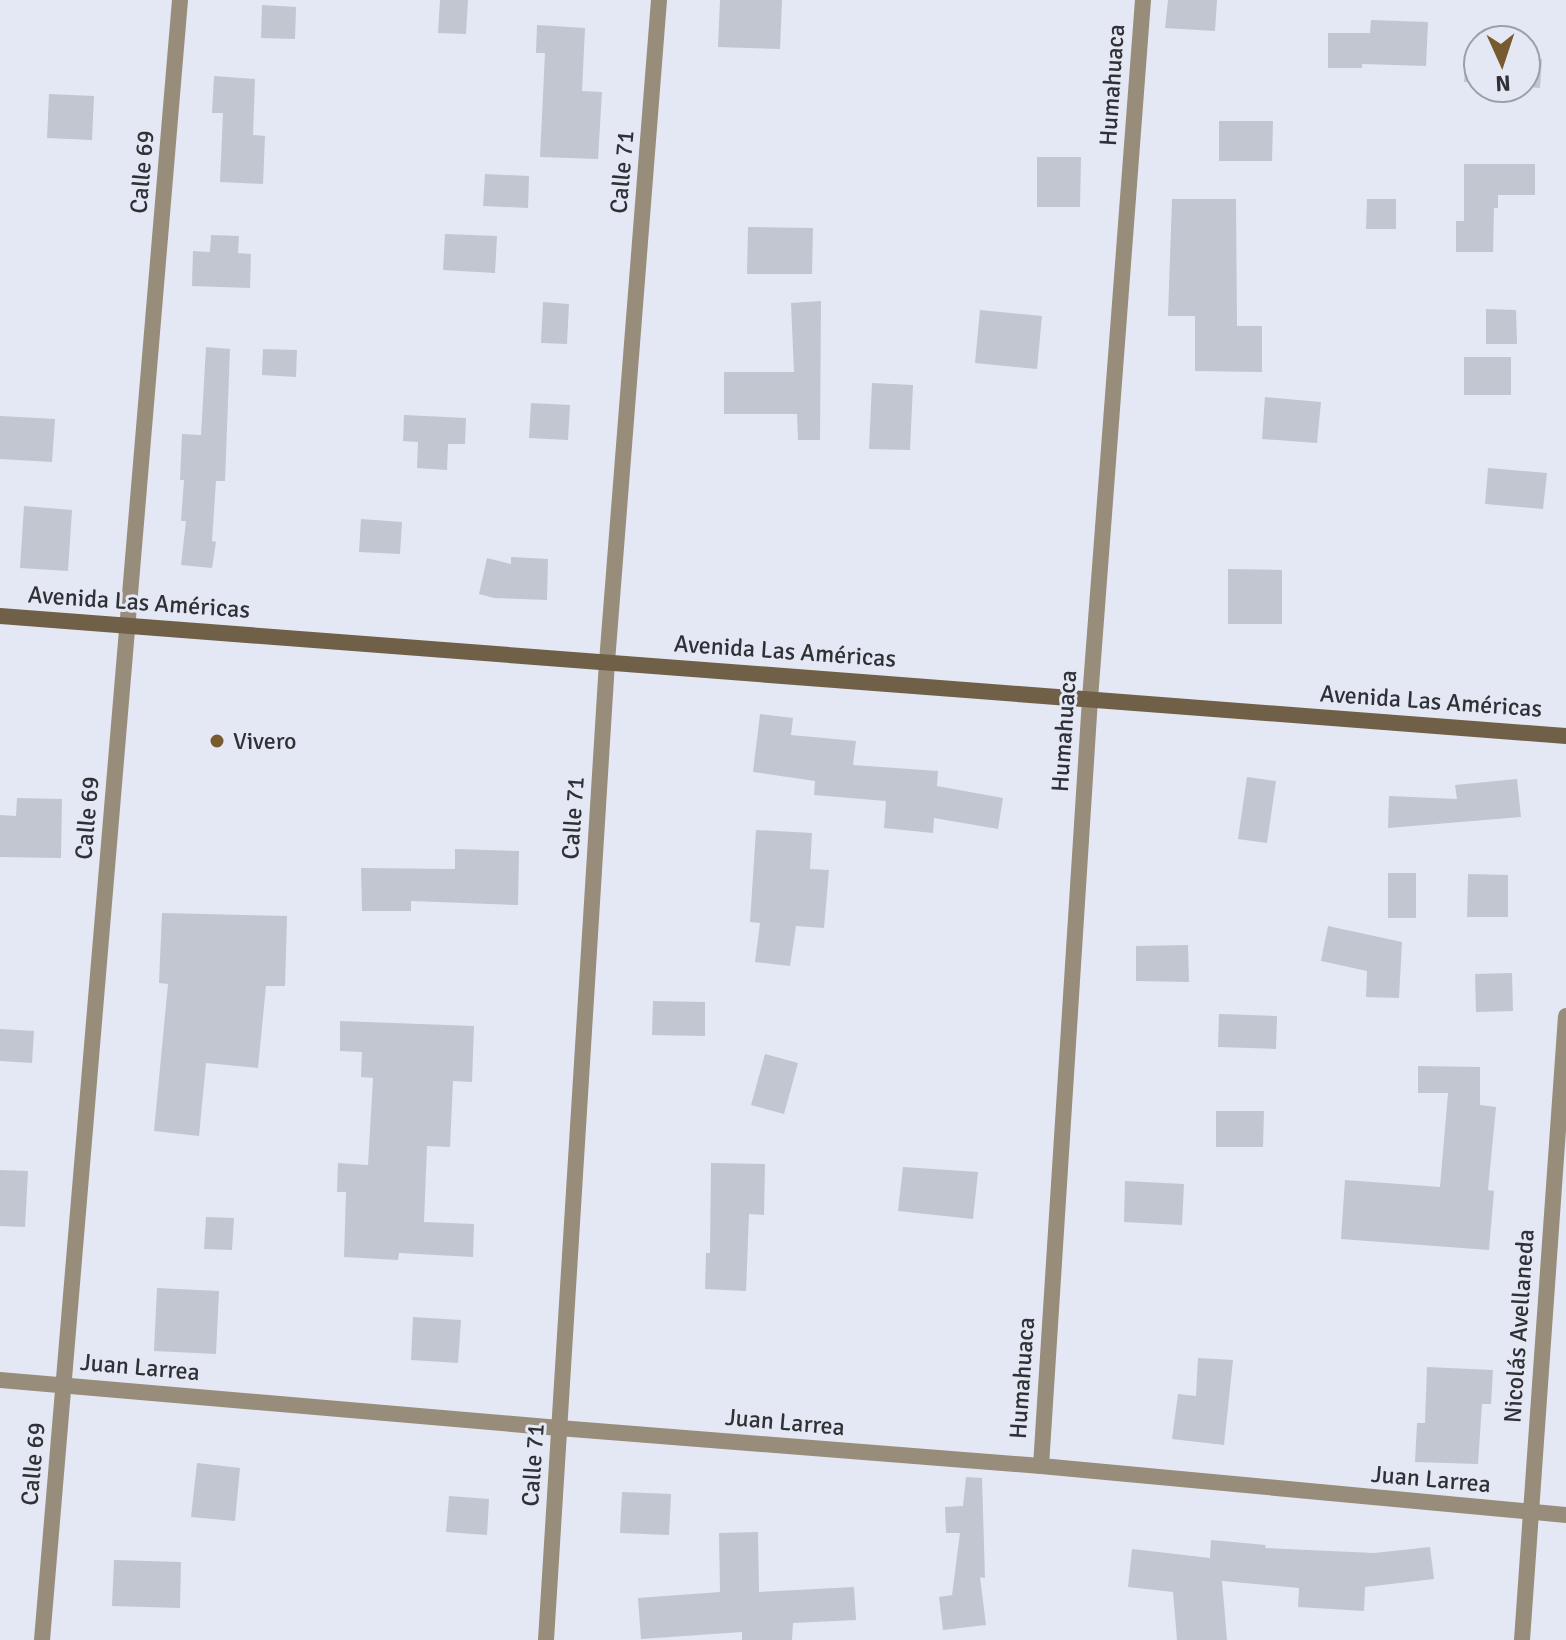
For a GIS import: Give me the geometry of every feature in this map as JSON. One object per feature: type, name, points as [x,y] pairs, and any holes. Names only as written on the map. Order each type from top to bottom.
[{"type":"main road","name":"Avenida Las Américas","points":[[0,616],[1566,736]]},
{"type":"street","name":"Calle 69","points":[[42,1640],[180,0]]},
{"type":"street","name":"Calle 71","points":[[546,1640],[607,662],[659,0]]},
{"type":"street","name":"Humahuaca","points":[[1041,1466],[1090,699],[1143,0]]},
{"type":"street","name":"Nicolás Avellaneda","points":[[1522,1640],[1566,1016]]},
{"type":"street","name":"Juan Larrea","points":[[0,1380],[1041,1466],[1566,1515]]},
{"type":"building","points":[[440,0],[468,0],[466,34],[438,33]]},
{"type":"building","points":[[720,0],[782,0],[780,49],[718,47]]},
{"type":"building","points":[[1168,0],[1217,0],[1215,31],[1165,28]]},
{"type":"building","points":[[262,5],[296,7],[295,39],[261,38]]},
{"type":"building","points":[[1371,20],[1428,22],[1426,66],[1362,64],[1362,68],[1328,68],[1328,33],[1370,33]]},
{"type":"building","points":[[537,25],[585,28],[582,91],[602,92],[598,159],[540,157],[545,53],[536,53]]},
{"type":"building","points":[[214,76],[255,79],[253,135],[265,136],[263,184],[220,182],[223,113],[212,113]]},
{"type":"building","points":[[49,94],[94,96],[92,140],[47,138]]},
{"type":"building","points":[[1219,121],[1273,121],[1272,161],[1219,161]]},
{"type":"building","points":[[1037,157],[1081,157],[1080,207],[1037,207]]},
{"type":"building","points":[[1464,164],[1535,164],[1535,195],[1498,195],[1498,208],[1494,208],[1493,252],[1456,252],[1456,221],[1464,221]]},
{"type":"building","points":[[485,174],[529,176],[528,208],[483,206]]},
{"type":"building","points":[[1172,199],[1236,199],[1237,326],[1262,326],[1262,372],[1195,371],[1195,316],[1168,316]]},
{"type":"building","points":[[1367,199],[1396,199],[1396,229],[1366,229]]},
{"type":"building","points":[[748,227],[813,228],[812,274],[747,274]]},
{"type":"building","points":[[445,234],[497,236],[495,273],[443,270]]},
{"type":"building","points":[[211,235],[239,236],[238,253],[251,254],[250,288],[192,286],[193,251],[210,252]]},
{"type":"building","points":[[821,301],[820,440],[798,440],[797,414],[724,414],[724,372],[794,372],[791,303]]},
{"type":"building","points":[[543,302],[569,304],[567,344],[541,343]]},
{"type":"building","points":[[1486,309],[1516,310],[1517,344],[1486,344]]},
{"type":"building","points":[[980,310],[1042,316],[1037,369],[975,363]]},
{"type":"building","points":[[206,347],[230,349],[225,481],[216,481],[212,541],[216,542],[212,568],[181,565],[186,521],[181,521],[184,480],[180,480],[182,434],[201,435]]},
{"type":"building","points":[[263,349],[297,350],[296,377],[262,375]]},
{"type":"building","points":[[1464,357],[1511,357],[1511,395],[1464,395]]},
{"type":"building","points":[[872,383],[913,385],[910,450],[869,449]]},
{"type":"building","points":[[1265,397],[1321,402],[1317,443],[1262,439]]},
{"type":"building","points":[[531,403],[570,405],[568,440],[529,438]]},
{"type":"building","points":[[404,415],[466,418],[465,444],[448,444],[447,470],[417,468],[418,442],[403,441]]},
{"type":"building","points":[[0,416],[55,419],[52,462],[0,459]]},
{"type":"building","points":[[1488,468],[1547,473],[1543,509],[1485,504]]},
{"type":"building","points":[[24,506],[72,510],[68,571],[20,568]]},
{"type":"building","points":[[361,519],[402,522],[400,554],[359,552]]},
{"type":"building","points":[[511,557],[548,559],[547,600],[494,598],[479,594],[487,558],[511,564]]},
{"type":"building","points":[[1228,569],[1282,570],[1282,624],[1228,624]]},
{"type":"building","points":[[760,714],[793,718],[791,735],[856,741],[853,765],[938,771],[937,786],[1003,798],[998,829],[934,818],[933,833],[884,828],[886,801],[814,795],[815,781],[753,772]]},
{"type":"building","points":[[1247,777],[1276,781],[1267,843],[1238,839]]},
{"type":"building","points":[[1517,779],[1521,817],[1388,828],[1389,796],[1457,799],[1455,785]]},
{"type":"building","points":[[17,798],[62,799],[61,858],[0,857],[0,815],[16,816]]},
{"type":"building","points":[[756,830],[812,833],[810,869],[829,870],[824,928],[796,926],[790,966],[755,962],[760,923],[750,922]]},
{"type":"building","points":[[455,849],[519,851],[518,905],[411,901],[411,911],[362,911],[361,868],[455,869]]},
{"type":"building","points":[[1388,873],[1416,873],[1416,918],[1388,918]]},
{"type":"building","points":[[1468,874],[1508,875],[1508,917],[1467,917]]},
{"type":"building","points":[[162,913],[287,916],[285,986],[266,986],[258,1068],[206,1063],[199,1136],[154,1131],[168,984],[159,983]]},
{"type":"building","points":[[1328,926],[1402,942],[1399,998],[1366,997],[1367,971],[1321,961]]},
{"type":"building","points":[[1188,945],[1189,982],[1136,981],[1136,946]]},
{"type":"building","points":[[1512,973],[1513,1011],[1476,1012],[1475,974]]},
{"type":"building","points":[[653,1001],[705,1002],[705,1036],[652,1035]]},
{"type":"building","points":[[1219,1014],[1277,1016],[1276,1049],[1218,1047]]},
{"type":"building","points":[[340,1021],[474,1026],[472,1082],[453,1081],[450,1147],[427,1146],[424,1222],[474,1224],[473,1257],[399,1253],[398,1260],[344,1257],[346,1192],[337,1192],[338,1163],[368,1165],[373,1078],[361,1077],[362,1052],[340,1051]]},
{"type":"building","points":[[0,1029],[34,1031],[32,1063],[0,1061]]},
{"type":"building","points":[[765,1054],[798,1063],[784,1114],[751,1105]]},
{"type":"building","points":[[1418,1066],[1480,1067],[1480,1105],[1496,1107],[1488,1190],[1494,1191],[1489,1250],[1341,1239],[1345,1180],[1440,1187],[1448,1093],[1418,1093]]},
{"type":"building","points":[[1216,1111],[1264,1111],[1263,1147],[1216,1147]]},
{"type":"building","points":[[711,1163],[765,1164],[764,1215],[749,1214],[746,1291],[705,1289],[706,1253],[710,1253]]},
{"type":"building","points":[[903,1167],[978,1172],[973,1219],[898,1211]]},
{"type":"building","points":[[0,1170],[28,1171],[25,1227],[0,1226]]},
{"type":"building","points":[[1125,1181],[1184,1184],[1182,1225],[1124,1222]]},
{"type":"building","points":[[206,1217],[234,1218],[232,1250],[204,1249]]},
{"type":"building","points":[[157,1288],[219,1291],[216,1354],[154,1351]]},
{"type":"building","points":[[413,1317],[461,1320],[458,1363],[411,1360]]},
{"type":"building","points":[[1198,1358],[1233,1360],[1224,1445],[1172,1439],[1178,1394],[1196,1396]]},
{"type":"building","points":[[1427,1367],[1493,1370],[1491,1404],[1482,1404],[1478,1464],[1415,1462],[1417,1423],[1425,1423]]},
{"type":"building","points":[[197,1463],[240,1468],[235,1521],[191,1517]]},
{"type":"building","points":[[966,1477],[982,1478],[985,1578],[980,1577],[986,1625],[943,1630],[939,1597],[952,1595],[960,1533],[946,1533],[945,1507],[963,1506]]},
{"type":"building","points":[[622,1492],[671,1494],[669,1535],[620,1533]]},
{"type":"building","points":[[449,1496],[489,1499],[487,1535],[446,1532]]},
{"type":"building","points":[[758,1532],[759,1592],[854,1587],[856,1620],[793,1623],[792,1640],[742,1640],[742,1632],[641,1639],[638,1598],[720,1592],[719,1533]]},
{"type":"building","points":[[1211,1540],[1266,1545],[1265,1548],[1374,1553],[1430,1547],[1434,1579],[1365,1587],[1364,1611],[1298,1607],[1299,1588],[1222,1581],[1227,1640],[1177,1640],[1173,1592],[1128,1587],[1132,1549],[1210,1558]]},
{"type":"building","points":[[114,1560],[181,1562],[180,1608],[112,1606]]},
{"type":"place","name":"Vivero","points":[[217,741]]}]
